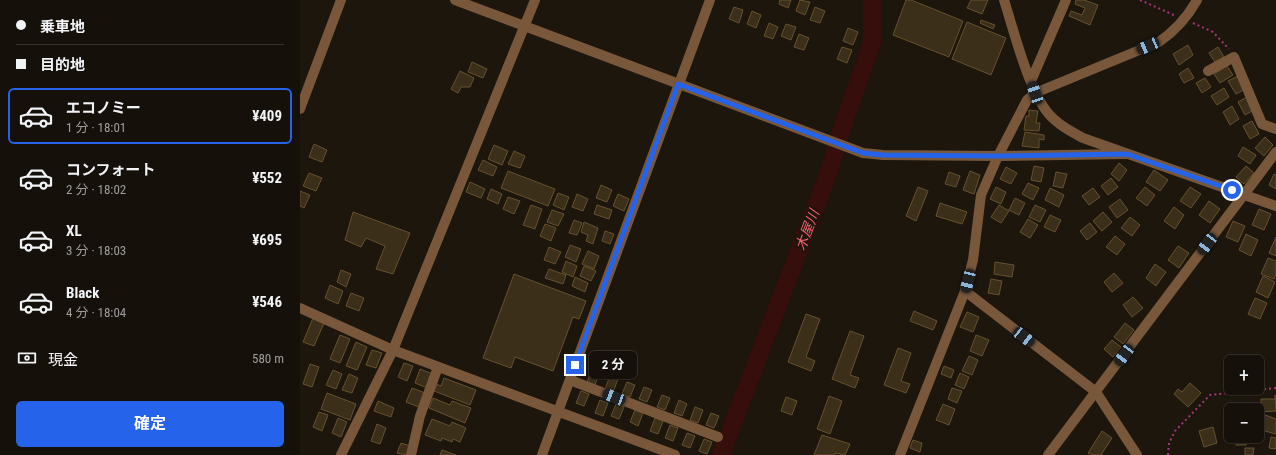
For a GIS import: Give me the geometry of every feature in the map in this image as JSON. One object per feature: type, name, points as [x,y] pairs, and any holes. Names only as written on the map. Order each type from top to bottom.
[{"type":"street","points":[[300,109],[341,0]]},
{"type":"street","points":[[455,0],[829,142],[863,153],[883,155],[998,156],[1127,154]]},
{"type":"street","points":[[341,455],[393,350],[535,0]]},
{"type":"street","points":[[542,455],[710,0]]},
{"type":"street","points":[[1004,0],[1035,93],[1048,112],[1060,125],[1082,138],[1276,206]]},
{"type":"street","points":[[1031,81],[1066,0]]},
{"type":"street","points":[[900,455],[965,291],[973,260],[981,195],[998,156],[1027,100],[1035,93],[1158,42],[1174,32],[1186,20],[1197,0]]},
{"type":"street","points":[[1208,71],[1234,57],[1262,124],[1276,129]]},
{"type":"street","points":[[1048,455],[1276,152]]},
{"type":"street","points":[[965,291],[1096,392],[1137,455]]},
{"type":"street","points":[[300,308],[393,350],[675,455]]},
{"type":"street","points":[[411,455],[420,416],[438,367]]},
{"type":"street","points":[[570,380],[718,438]]},
{"type":"path","points":[[1168,455],[1169,443],[1175,431],[1210,395],[1276,388]]},
{"type":"building","points":[[780,0],[791,0],[788,8],[779,4]]},
{"type":"building","points":[[800,0],[810,2],[805,15],[796,11]]},
{"type":"building","points":[[906,0],[911,0],[963,21],[949,57],[893,35]]},
{"type":"building","points":[[971,0],[988,0],[982,14],[967,8]]},
{"type":"building","points":[[1076,0],[1084,0],[1098,5],[1090,25],[1069,16],[1071,11],[1082,15],[1085,8],[1075,4]]},
{"type":"building","points":[[734,7],[743,10],[739,23],[729,19]]},
{"type":"building","points":[[815,7],[825,11],[820,23],[810,20]]},
{"type":"building","points":[[752,11],[761,15],[756,28],[747,24]]},
{"type":"building","points":[[981,20],[995,25],[993,29],[980,23]]},
{"type":"building","points":[[967,22],[1006,38],[991,75],[952,59]]},
{"type":"building","points":[[769,23],[778,27],[773,39],[764,36]]},
{"type":"building","points":[[786,24],[796,27],[791,40],[781,36]]},
{"type":"building","points":[[848,28],[858,32],[853,45],[843,41]]},
{"type":"building","points":[[799,34],[809,38],[804,50],[794,47]]},
{"type":"building","points":[[1188,45],[1193,55],[1179,65],[1173,54]]},
{"type":"building","points":[[842,47],[852,50],[847,63],[837,59]]},
{"type":"building","points":[[1218,47],[1224,57],[1215,62],[1209,53]]},
{"type":"building","points":[[472,62],[487,69],[483,78],[468,72]]},
{"type":"building","points":[[1227,66],[1233,75],[1220,83],[1214,74]]},
{"type":"building","points":[[1188,68],[1194,78],[1184,83],[1179,74]]},
{"type":"building","points":[[460,71],[474,78],[470,87],[461,87],[458,93],[451,89]]},
{"type":"building","points":[[1238,76],[1245,89],[1236,94],[1228,81]]},
{"type":"building","points":[[1205,78],[1211,87],[1202,93],[1196,83]]},
{"type":"building","points":[[1224,88],[1229,97],[1217,105],[1211,96]]},
{"type":"building","points":[[1247,97],[1254,110],[1245,115],[1238,102]]},
{"type":"building","points":[[1232,106],[1239,119],[1230,125],[1223,112]]},
{"type":"building","points":[[1029,110],[1038,111],[1036,123],[1040,123],[1039,131],[1024,130],[1026,116],[1029,116]]},
{"type":"building","points":[[1252,121],[1259,134],[1250,139],[1243,126]]},
{"type":"building","points":[[1025,132],[1044,135],[1044,140],[1039,139],[1039,148],[1022,146]]},
{"type":"building","points":[[1265,137],[1273,145],[1264,156],[1255,148]]},
{"type":"building","points":[[314,144],[327,150],[322,162],[309,157]]},
{"type":"building","points":[[494,145],[508,151],[502,165],[488,159]]},
{"type":"building","points":[[1243,147],[1256,155],[1250,164],[1238,156]]},
{"type":"building","points":[[514,151],[525,156],[520,168],[508,164]]},
{"type":"building","points":[[483,160],[497,167],[493,176],[478,170]]},
{"type":"building","points":[[1119,163],[1127,170],[1119,181],[1111,174]]},
{"type":"building","points":[[1034,166],[1044,168],[1041,182],[1031,180]]},
{"type":"building","points":[[1246,166],[1254,173],[1244,184],[1236,177]]},
{"type":"building","points":[[1006,167],[1017,173],[1011,184],[1000,179]]},
{"type":"building","points":[[1154,170],[1168,180],[1160,191],[1146,182]]},
{"type":"building","points":[[508,171],[555,189],[548,206],[501,188]]},
{"type":"building","points":[[970,171],[980,175],[974,194],[963,190]]},
{"type":"building","points":[[949,172],[960,176],[956,187],[945,184]]},
{"type":"building","points":[[1056,172],[1067,174],[1063,188],[1053,186]]},
{"type":"building","points":[[309,173],[322,178],[316,191],[303,186]]},
{"type":"building","points":[[1274,174],[1276,175],[1276,189],[1269,185]]},
{"type":"building","points":[[1111,178],[1118,187],[1108,195],[1101,186]]},
{"type":"building","points":[[470,182],[485,189],[481,198],[466,192]]},
{"type":"building","points":[[1028,183],[1039,188],[1033,200],[1022,194]]},
{"type":"building","points":[[601,185],[612,190],[607,202],[596,198]]},
{"type":"building","points":[[918,187],[928,191],[916,221],[906,216]]},
{"type":"building","points":[[996,187],[1006,192],[1001,204],[990,199]]},
{"type":"building","points":[[1145,187],[1155,195],[1147,206],[1136,198]]},
{"type":"building","points":[[1190,187],[1201,194],[1191,208],[1180,201]]},
{"type":"building","points":[[1050,188],[1064,195],[1059,207],[1045,200]]},
{"type":"building","points":[[1093,188],[1100,197],[1089,205],[1082,196]]},
{"type":"building","points":[[491,189],[502,194],[498,204],[487,199]]},
{"type":"building","points":[[300,191],[310,195],[304,208],[300,206]]},
{"type":"building","points":[[558,193],[569,197],[564,210],[553,205]]},
{"type":"building","points":[[577,194],[588,199],[583,211],[572,207]]},
{"type":"building","points":[[618,194],[629,199],[624,211],[613,206]]},
{"type":"building","points":[[508,197],[520,201],[514,214],[503,209]]},
{"type":"building","points":[[1015,198],[1025,203],[1019,215],[1009,210]]},
{"type":"building","points":[[1120,199],[1128,210],[1117,218],[1109,207]]},
{"type":"building","points":[[1209,201],[1220,209],[1210,223],[1199,215]]},
{"type":"building","points":[[940,203],[967,212],[962,224],[936,216]]},
{"type":"building","points":[[531,205],[542,209],[535,229],[523,225]]},
{"type":"building","points":[[597,205],[612,210],[609,219],[594,214]]},
{"type":"building","points":[[999,205],[1009,211],[1001,223],[991,217]]},
{"type":"building","points":[[1035,205],[1046,210],[1040,222],[1029,217]]},
{"type":"building","points":[[1174,207],[1184,215],[1175,229],[1164,221]]},
{"type":"building","points":[[1259,209],[1271,214],[1264,230],[1252,225]]},
{"type":"building","points":[[552,210],[564,214],[558,226],[547,222]]},
{"type":"building","points":[[353,212],[410,233],[393,274],[376,269],[385,246],[366,238],[361,247],[345,240]]},
{"type":"building","points":[[1103,212],[1112,222],[1102,231],[1093,221]]},
{"type":"building","points":[[1050,215],[1061,220],[1055,232],[1044,227]]},
{"type":"building","points":[[1130,217],[1140,225],[1132,236],[1121,228]]},
{"type":"building","points":[[1028,219],[1038,225],[1030,238],[1020,232]]},
{"type":"building","points":[[574,220],[582,223],[577,235],[569,233]]},
{"type":"building","points":[[1233,221],[1245,226],[1238,242],[1226,237]]},
{"type":"building","points":[[584,222],[598,228],[593,244],[586,241],[588,235],[581,232]]},
{"type":"building","points":[[1090,223],[1097,232],[1087,240],[1080,231]]},
{"type":"building","points":[[545,224],[556,228],[551,241],[540,236]]},
{"type":"building","points":[[605,231],[614,234],[610,244],[602,241]]},
{"type":"building","points":[[1246,234],[1258,240],[1251,256],[1239,250]]},
{"type":"building","points":[[1115,236],[1125,244],[1117,255],[1106,247]]},
{"type":"building","points":[[1276,237],[1276,256],[1269,253]]},
{"type":"building","points":[[570,245],[581,249],[576,262],[565,257]]},
{"type":"building","points":[[1178,246],[1189,253],[1179,268],[1168,260]]},
{"type":"building","points":[[549,247],[561,252],[555,264],[544,260]]},
{"type":"building","points":[[588,251],[599,256],[594,269],[582,264]]},
{"type":"building","points":[[1268,258],[1276,261],[1276,274],[1274,279],[1261,274]]},
{"type":"building","points":[[566,261],[577,266],[573,277],[562,272]]},
{"type":"building","points":[[995,262],[1014,265],[1012,277],[994,274]]},
{"type":"building","points":[[1155,264],[1166,272],[1156,286],[1146,278]]},
{"type":"building","points":[[584,266],[596,271],[591,281],[580,276]]},
{"type":"building","points":[[549,269],[566,275],[563,284],[545,278]]},
{"type":"building","points":[[341,270],[351,274],[346,287],[337,282]]},
{"type":"building","points":[[1114,273],[1123,283],[1112,292],[1104,282]]},
{"type":"building","points":[[514,274],[586,301],[579,319],[573,317],[553,371],[515,357],[511,368],[483,358]]},
{"type":"building","points":[[1263,276],[1275,282],[1268,298],[1256,292]]},
{"type":"building","points":[[575,277],[588,283],[585,292],[572,286]]},
{"type":"building","points":[[991,279],[1002,281],[999,295],[988,293]]},
{"type":"building","points":[[330,285],[343,291],[338,304],[325,298]]},
{"type":"building","points":[[351,293],[364,298],[359,311],[346,306]]},
{"type":"building","points":[[1133,297],[1143,308],[1132,317],[1123,305]]},
{"type":"building","points":[[1255,298],[1267,303],[1260,319],[1248,314]]},
{"type":"building","points":[[914,311],[937,321],[933,330],[910,321]]},
{"type":"building","points":[[967,312],[979,317],[973,332],[960,327]]},
{"type":"building","points":[[806,314],[820,319],[806,357],[815,361],[811,371],[788,362]]},
{"type":"building","points":[[313,318],[324,323],[314,346],[303,342]]},
{"type":"building","points":[[1125,323],[1134,330],[1123,344],[1114,337]]},
{"type":"building","points":[[850,331],[864,336],[850,375],[859,378],[855,388],[832,379]]},
{"type":"building","points":[[340,335],[350,339],[340,363],[330,359]]},
{"type":"building","points":[[976,335],[989,340],[982,356],[970,351]]},
{"type":"building","points":[[1112,340],[1121,347],[1113,357],[1104,349]]},
{"type":"building","points":[[356,342],[367,347],[357,370],[346,366]]},
{"type":"building","points":[[898,348],[911,353],[901,381],[910,384],[906,393],[884,385]]},
{"type":"building","points":[[372,350],[382,353],[376,368],[366,365]]},
{"type":"building","points":[[969,356],[978,360],[972,375],[962,371]]},
{"type":"building","points":[[404,363],[413,366],[407,381],[398,377]]},
{"type":"building","points":[[310,364],[319,367],[312,387],[303,384]]},
{"type":"building","points":[[944,366],[954,370],[951,378],[941,374]]},
{"type":"building","points":[[420,369],[433,374],[427,388],[415,383]]},
{"type":"building","points":[[592,369],[599,372],[595,385],[587,382]]},
{"type":"building","points":[[333,370],[342,374],[336,389],[326,385]]},
{"type":"building","points":[[960,373],[969,377],[964,389],[955,385]]},
{"type":"building","points":[[349,374],[358,378],[352,393],[342,390]]},
{"type":"building","points":[[610,376],[618,379],[613,392],[605,389]]},
{"type":"building","points":[[444,378],[476,390],[470,405],[434,391],[436,384],[441,386]]},
{"type":"building","points":[[627,382],[635,385],[630,397],[622,394]]},
{"type":"building","points":[[1190,383],[1201,393],[1188,407],[1174,394],[1178,389],[1182,392]]},
{"type":"building","points":[[644,387],[652,390],[647,402],[639,399]]},
{"type":"building","points":[[412,388],[425,393],[419,407],[406,402]]},
{"type":"building","points":[[952,388],[962,391],[957,403],[948,399]]},
{"type":"building","points":[[581,391],[589,394],[584,406],[576,403]]},
{"type":"building","points":[[327,393],[356,404],[350,420],[321,409]]},
{"type":"building","points":[[662,395],[670,398],[665,410],[657,407]]},
{"type":"building","points":[[1275,395],[1276,411],[1264,412],[1264,403],[1261,403],[1261,399],[1275,399]]},
{"type":"building","points":[[829,396],[842,401],[830,434],[817,429]]},
{"type":"building","points":[[786,397],[797,401],[792,415],[781,411]]},
{"type":"building","points":[[433,398],[450,405],[452,401],[471,408],[465,423],[429,408]]},
{"type":"building","points":[[600,400],[608,403],[603,416],[595,413]]},
{"type":"building","points":[[679,400],[687,404],[682,416],[674,413]]},
{"type":"building","points":[[378,401],[394,408],[391,417],[374,411]]},
{"type":"building","points":[[616,404],[624,407],[619,419],[611,416]]},
{"type":"building","points":[[943,404],[955,409],[949,425],[936,420]]},
{"type":"building","points":[[695,407],[703,410],[698,423],[690,420]]},
{"type":"building","points":[[635,410],[643,413],[638,426],[630,422]]},
{"type":"building","points":[[319,412],[328,415],[322,431],[313,427]]},
{"type":"building","points":[[711,413],[719,416],[714,428],[706,425]]},
{"type":"building","points":[[1265,415],[1276,419],[1276,434],[1264,431]]},
{"type":"building","points":[[338,418],[347,422],[341,437],[332,433]]},
{"type":"building","points":[[655,418],[663,421],[658,434],[650,431]]},
{"type":"building","points":[[432,419],[450,426],[452,422],[466,428],[460,442],[453,439],[452,442],[442,438],[441,441],[425,435]]},
{"type":"building","points":[[377,424],[386,428],[380,444],[371,441]]},
{"type":"building","points":[[670,425],[678,428],[673,441],[665,438]]},
{"type":"building","points":[[1213,427],[1217,443],[1204,447],[1199,431]]},
{"type":"building","points":[[1102,431],[1112,438],[1101,455],[1092,455],[1088,453]]},
{"type":"building","points":[[687,433],[695,436],[690,448],[682,445]]},
{"type":"building","points":[[822,435],[850,444],[845,455],[835,453],[834,455],[814,455]]},
{"type":"building","points":[[1271,437],[1276,438],[1276,449],[1269,448]]},
{"type":"building","points":[[704,439],[712,442],[707,454],[699,451]]},
{"type":"building","points":[[913,440],[922,443],[920,452],[910,448]]},
{"type":"building","points":[[401,443],[410,446],[407,455],[397,453]]},
{"type":"building","points":[[1236,443],[1246,443],[1246,445],[1236,445]]},
{"type":"building","points":[[1245,448],[1254,448],[1253,455],[1245,455]]},
{"type":"building","points":[[442,450],[456,455],[440,455]]},
{"type":"waterway","name":"木屋川","points":[[721,455],[830,169],[839,137],[872,43],[872,0]]},
{"type":"route","points":[[575,365],[678,84],[845,148],[863,153],[883,155],[998,156],[1127,154],[1232,190]]}]
